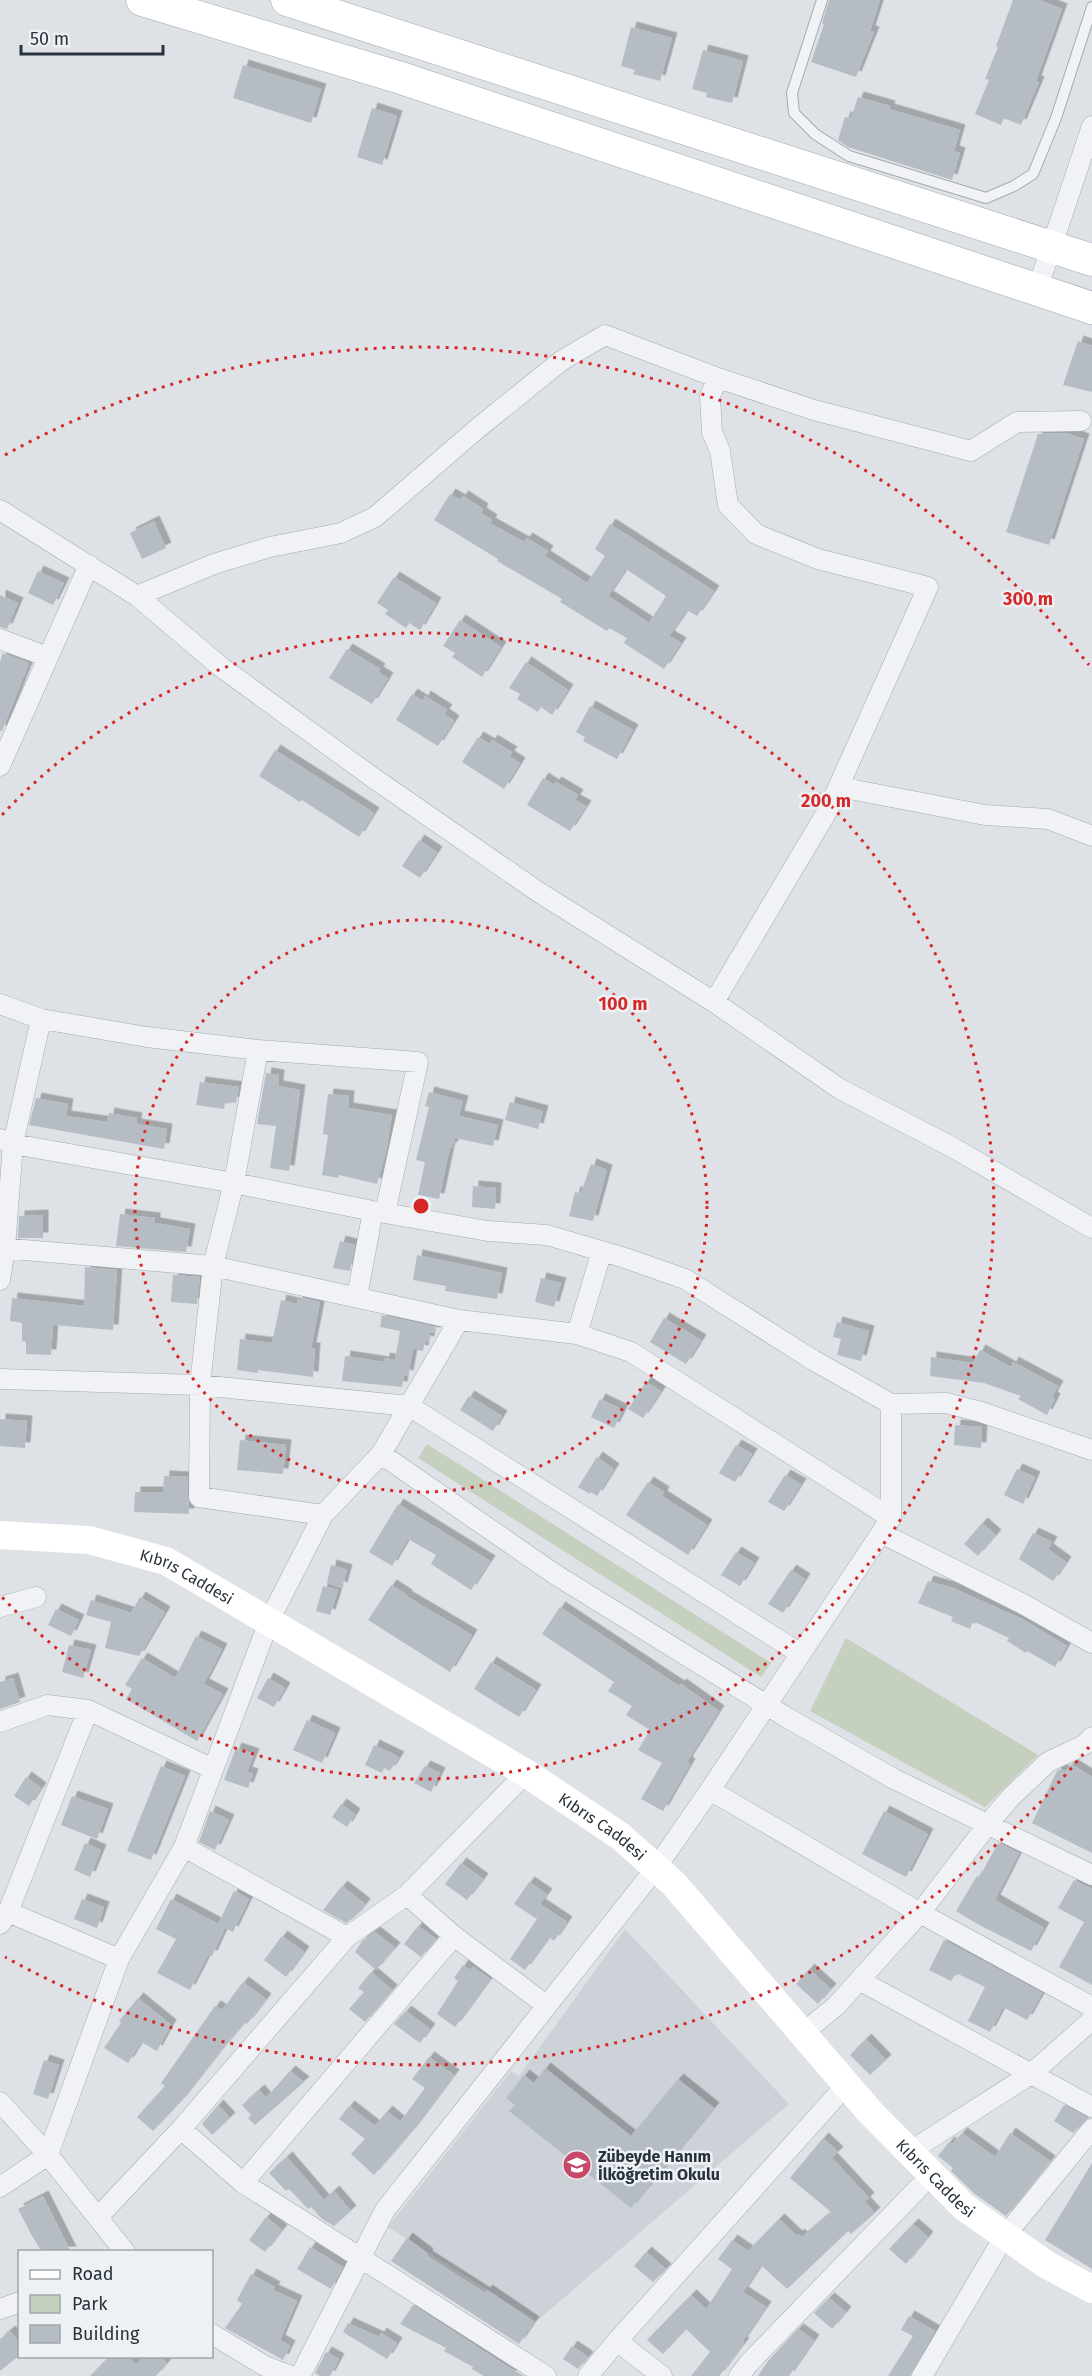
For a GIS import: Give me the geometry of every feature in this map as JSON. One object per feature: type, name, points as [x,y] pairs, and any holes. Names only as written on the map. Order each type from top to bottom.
[{"type":"main road","points":[[142,0],[401,78],[1092,308]]},
{"type":"main road","points":[[287,0],[1092,260]]},
{"type":"main road","name":"Kıbrıs Caddesi","points":[[0,1535],[89,1540],[166,1561],[526,1773],[620,1836],[674,1884],[847,2084],[909,2152],[964,2207],[1047,2265],[1092,2289]]},
{"type":"street","points":[[1037,290],[1053,248],[1092,126]]},
{"type":"street","points":[[137,596],[214,564],[270,547],[341,533],[375,517],[478,428],[561,361],[605,335],[718,378],[814,410],[971,451],[1017,422],[1081,421]]},
{"type":"street","points":[[714,1002],[828,810],[928,587],[818,559],[756,534],[728,505],[720,451],[712,432],[710,396],[718,378]]},
{"type":"street","points":[[0,510],[137,596],[221,667],[372,777],[540,893],[714,1002],[840,1089],[950,1146],[1092,1228]]},
{"type":"street","points":[[0,766],[89,565]]},
{"type":"street","points":[[0,639],[48,657]]},
{"type":"street","points":[[839,787],[985,814],[1048,819],[1092,836]]},
{"type":"street","points":[[0,1004],[41,1019],[147,1037],[258,1050],[418,1062],[357,1298]]},
{"type":"street","points":[[0,1280],[6,1141],[41,1019]]},
{"type":"street","points":[[258,1050],[234,1183],[213,1266],[200,1385],[199,1497],[323,1515]]},
{"type":"street","points":[[6,1141],[488,1231],[547,1235],[685,1279],[813,1360],[891,1404],[946,1403],[981,1412],[1092,1450]]},
{"type":"street","points":[[3,1248],[213,1266],[459,1320],[577,1334],[631,1352],[886,1525],[1092,1643]]},
{"type":"street","points":[[577,1334],[602,1251]]},
{"type":"street","points":[[0,2187],[48,2155],[119,1959],[184,1847],[268,1621],[323,1515],[381,1454],[459,1320]]},
{"type":"street","points":[[0,1379],[200,1385],[409,1406],[801,1654]]},
{"type":"street","points":[[300,2376],[385,2210],[656,1868],[886,1525],[891,1404]]},
{"type":"street","points":[[381,1454],[556,1575],[766,1705],[894,1779],[1092,1875]]},
{"type":"street","points":[[0,1607],[36,1597]]},
{"type":"street","points":[[0,1722],[47,1705],[88,1710],[213,1769]]},
{"type":"street","points":[[88,1710],[4,1918],[119,1959]]},
{"type":"street","points":[[803,2033],[836,2006],[920,1914],[1011,1797],[1048,1762],[1089,1744]]},
{"type":"street","points":[[99,2216],[181,2129],[347,1937],[407,1895],[526,1773]]},
{"type":"street","points":[[710,1790],[920,1914],[1092,2007]]},
{"type":"street","points":[[184,1847],[347,1937]]},
{"type":"street","points":[[407,1895],[454,1935],[546,2005]]},
{"type":"street","points":[[243,2183],[454,1935]]},
{"type":"street","points":[[860,1980],[1092,2107]]},
{"type":"street","points":[[909,2152],[1031,2074],[1092,2020]]},
{"type":"street","points":[[588,2376],[847,2084]]},
{"type":"street","points":[[0,2103],[48,2155],[99,2216],[124,2250]]},
{"type":"street","points":[[922,2376],[1005,2237],[1092,2128]]},
{"type":"street","points":[[181,2129],[243,2183],[546,2376]]},
{"type":"street","points":[[739,2376],[748,2363],[931,2175]]},
{"type":"street","points":[[0,2308],[18,2303]]},
{"type":"street","points":[[213,2335],[262,2371],[291,2376]]},
{"type":"street","points":[[617,2341],[662,2376]]},
{"type":"lane","points":[[822,0],[792,93],[795,113],[815,134],[849,156],[986,198],[1014,186],[1033,174],[1056,118],[1092,7]]},
{"type":"shaded area","name":"Zübeyde Hanım İlköğretim Okulu","points":[[625,1929],[789,2104],[537,2321],[388,2227],[511,2071],[519,2076]]},
{"type":"green space","points":[[427,1444],[771,1663],[761,1677],[418,1458]]},
{"type":"green space","points":[[846,1638],[1038,1755],[985,1807],[810,1711]]},
{"type":"building","points":[[829,0],[880,0],[870,31],[874,32],[856,77],[811,62],[824,24],[822,23]]},
{"type":"building","points":[[1013,0],[1039,0],[1062,9],[1036,81],[1039,82],[1021,125],[1004,118],[1001,125],[975,114],[989,80],[985,79]]},
{"type":"building","points":[[631,27],[672,38],[660,81],[633,74],[635,70],[621,66]]},
{"type":"building","points":[[703,50],[743,61],[732,103],[706,97],[707,93],[692,89]]},
{"type":"building","points":[[243,65],[321,89],[311,123],[233,98]]},
{"type":"building","points":[[858,97],[890,106],[889,109],[960,130],[954,151],[960,153],[952,180],[848,147],[838,140],[845,117],[851,118]]},
{"type":"building","points":[[372,108],[397,116],[382,165],[357,157]]},
{"type":"building","points":[[1078,341],[1092,346],[1092,392],[1063,385]]},
{"type":"building","points":[[1066,433],[1084,439],[1049,545],[1006,532],[1038,434]]},
{"type":"building","points":[[450,494],[460,500],[463,496],[483,509],[481,513],[492,520],[490,523],[524,542],[527,538],[548,551],[545,556],[587,583],[605,556],[595,549],[610,524],[714,591],[697,616],[687,610],[669,636],[681,643],[664,669],[624,643],[627,638],[609,628],[607,631],[560,602],[562,599],[497,561],[498,559],[434,520]],"holes":[[[626,569],[666,596],[649,623],[608,596]]]},
{"type":"building","points":[[154,521],[166,548],[142,559],[130,533]]},
{"type":"building","points":[[38,571],[64,583],[53,605],[28,593]]},
{"type":"building","points":[[394,577],[436,603],[420,630],[409,623],[406,628],[385,614],[388,610],[377,603]]},
{"type":"building","points":[[0,595],[18,603],[7,629],[0,627]]},
{"type":"building","points":[[460,620],[501,647],[482,677],[452,657],[455,653],[443,646]]},
{"type":"building","points":[[347,649],[380,669],[378,672],[388,678],[372,704],[329,678]]},
{"type":"building","points":[[3,653],[29,663],[2,731],[0,731],[0,662]]},
{"type":"building","points":[[526,662],[568,690],[552,715],[541,707],[538,712],[517,699],[520,694],[509,688]]},
{"type":"building","points":[[412,694],[423,701],[425,696],[447,710],[444,714],[454,721],[438,746],[396,720]]},
{"type":"building","points":[[590,706],[633,730],[617,759],[583,741],[585,737],[576,732]]},
{"type":"building","points":[[478,737],[490,744],[492,740],[512,752],[509,756],[520,763],[504,789],[462,762]]},
{"type":"building","points":[[275,750],[374,813],[359,837],[302,800],[300,802],[259,776]]},
{"type":"building","points":[[543,778],[554,785],[556,782],[578,795],[575,800],[586,806],[570,831],[527,805]]},
{"type":"building","points":[[419,840],[437,852],[420,878],[402,866]]},
{"type":"building","points":[[266,1073],[279,1075],[278,1086],[300,1090],[289,1171],[270,1168],[276,1126],[257,1124]]},
{"type":"building","points":[[200,1082],[239,1087],[236,1103],[225,1102],[224,1109],[196,1105]]},
{"type":"building","points":[[429,1092],[463,1101],[459,1116],[498,1125],[493,1146],[455,1138],[452,1148],[450,1147],[439,1199],[418,1195],[425,1162],[416,1160],[429,1107],[425,1106]]},
{"type":"building","points":[[328,1094],[349,1096],[348,1108],[392,1115],[386,1152],[377,1184],[339,1175],[338,1178],[322,1175],[328,1135],[323,1134]]},
{"type":"building","points":[[36,1098],[68,1104],[66,1116],[107,1122],[109,1113],[137,1118],[136,1124],[167,1129],[164,1149],[29,1125]]},
{"type":"building","points":[[510,1102],[543,1111],[538,1129],[505,1120]]},
{"type":"building","points":[[591,1164],[607,1170],[593,1221],[569,1216],[575,1192],[581,1193]]},
{"type":"building","points":[[473,1186],[496,1188],[495,1209],[472,1207]]},
{"type":"building","points":[[120,1214],[155,1218],[155,1223],[190,1229],[186,1252],[116,1246]]},
{"type":"building","points":[[43,1215],[43,1238],[18,1238],[19,1216]]},
{"type":"building","points":[[340,1241],[355,1245],[350,1271],[333,1268]]},
{"type":"building","points":[[417,1255],[502,1273],[497,1299],[445,1291],[446,1286],[413,1280]]},
{"type":"building","points":[[85,1267],[117,1270],[113,1330],[53,1325],[51,1355],[26,1354],[26,1342],[22,1341],[22,1323],[10,1321],[12,1298],[84,1306]]},
{"type":"building","points":[[173,1275],[200,1277],[197,1304],[171,1302]]},
{"type":"building","points":[[541,1278],[561,1283],[554,1307],[535,1302]]},
{"type":"building","points":[[298,1297],[320,1302],[311,1348],[315,1348],[313,1377],[258,1370],[258,1373],[237,1370],[240,1339],[272,1343],[281,1300],[297,1304]]},
{"type":"building","points":[[382,1315],[436,1327],[435,1333],[430,1332],[429,1342],[425,1341],[423,1351],[413,1349],[408,1376],[404,1375],[402,1387],[342,1381],[345,1356],[384,1362],[384,1358],[395,1360],[400,1331],[380,1327]]},
{"type":"building","points":[[664,1318],[701,1340],[686,1364],[650,1342]]},
{"type":"building","points":[[837,1322],[869,1331],[861,1361],[837,1355],[841,1339],[833,1337]]},
{"type":"building","points":[[980,1350],[1011,1367],[1013,1362],[1058,1386],[1052,1397],[1055,1399],[1047,1415],[1018,1399],[1021,1396],[984,1383],[930,1376],[931,1357],[973,1363]]},
{"type":"building","points":[[646,1382],[661,1391],[643,1418],[628,1409]]},
{"type":"building","points":[[469,1396],[502,1416],[493,1431],[460,1410]]},
{"type":"building","points":[[600,1399],[623,1410],[614,1428],[591,1417]]},
{"type":"building","points":[[0,1419],[27,1421],[25,1448],[0,1446]]},
{"type":"building","points":[[955,1425],[982,1427],[981,1448],[954,1445]]},
{"type":"building","points":[[240,1440],[286,1445],[283,1474],[237,1470]]},
{"type":"building","points":[[736,1445],[752,1454],[735,1482],[719,1473]]},
{"type":"building","points":[[597,1457],[614,1469],[597,1496],[578,1487]]},
{"type":"building","points":[[1017,1469],[1035,1477],[1023,1504],[1004,1495]]},
{"type":"building","points":[[785,1475],[801,1484],[784,1511],[768,1502]]},
{"type":"building","points":[[164,1476],[187,1477],[189,1514],[134,1512],[135,1492],[163,1492]]},
{"type":"building","points":[[648,1482],[664,1492],[662,1496],[707,1525],[688,1555],[626,1515]]},
{"type":"building","points":[[398,1504],[490,1561],[471,1590],[431,1564],[436,1555],[408,1539],[392,1566],[369,1552]]},
{"type":"building","points":[[982,1523],[996,1535],[978,1556],[964,1544]]},
{"type":"building","points":[[1033,1533],[1052,1542],[1048,1549],[1066,1562],[1053,1581],[1019,1559]]},
{"type":"building","points":[[736,1552],[754,1563],[740,1586],[721,1575]]},
{"type":"building","points":[[331,1565],[347,1570],[342,1588],[327,1583]]},
{"type":"building","points":[[791,1570],[805,1579],[783,1613],[768,1604]]},
{"type":"building","points":[[928,1581],[953,1588],[1022,1619],[1067,1646],[1055,1667],[1027,1651],[1026,1653],[1007,1641],[1009,1638],[973,1621],[970,1629],[951,1621],[953,1617],[918,1603]]},
{"type":"building","points":[[391,1585],[472,1635],[450,1672],[368,1620]]},
{"type":"building","points":[[323,1586],[338,1590],[330,1615],[316,1611]]},
{"type":"building","points":[[140,1597],[165,1612],[139,1656],[105,1648],[111,1622],[86,1615],[91,1600],[131,1613]]},
{"type":"building","points":[[560,1607],[719,1711],[687,1762],[690,1764],[663,1811],[641,1799],[662,1763],[638,1750],[650,1730],[626,1715],[632,1706],[608,1691],[614,1682],[542,1634]]},
{"type":"building","points":[[56,1609],[79,1620],[71,1636],[48,1625]]},
{"type":"building","points":[[196,1636],[222,1649],[204,1684],[223,1694],[197,1741],[126,1699],[132,1689],[125,1685],[142,1658],[175,1678]]},
{"type":"building","points":[[69,1645],[91,1650],[83,1678],[62,1672]]},
{"type":"building","points":[[491,1662],[536,1690],[519,1717],[474,1689]]},
{"type":"building","points":[[13,1678],[20,1702],[0,1709],[0,1682]]},
{"type":"building","points":[[268,1678],[285,1688],[274,1707],[257,1698]]},
{"type":"building","points":[[307,1720],[335,1733],[322,1763],[293,1750]]},
{"type":"building","points":[[374,1745],[399,1757],[390,1771],[384,1768],[382,1773],[365,1765]]},
{"type":"building","points":[[236,1748],[254,1754],[247,1772],[253,1774],[248,1788],[224,1780]]},
{"type":"building","points":[[1071,1764],[1092,1777],[1092,1853],[1032,1823],[1057,1771],[1061,1769],[1065,1772]]},
{"type":"building","points":[[161,1766],[185,1776],[151,1860],[127,1851]]},
{"type":"building","points":[[425,1766],[440,1773],[431,1792],[414,1783]]},
{"type":"building","points":[[26,1777],[41,1788],[29,1806],[14,1796]]},
{"type":"building","points":[[72,1796],[108,1809],[97,1839],[61,1825]]},
{"type":"building","points":[[341,1804],[355,1814],[347,1827],[332,1817]]},
{"type":"building","points":[[210,1811],[229,1820],[215,1850],[199,1842]]},
{"type":"building","points":[[884,1811],[928,1834],[906,1877],[862,1854]]},
{"type":"building","points":[[85,1843],[101,1850],[90,1877],[74,1870]]},
{"type":"building","points":[[998,1843],[1019,1853],[995,1900],[1044,1928],[1031,1951],[956,1911],[977,1876],[979,1878]]},
{"type":"building","points":[[461,1863],[483,1879],[467,1900],[445,1884]]},
{"type":"building","points":[[1074,1880],[1092,1889],[1092,1985],[1059,1967],[1084,1922],[1058,1908]]},
{"type":"building","points":[[529,1882],[547,1894],[540,1904],[567,1922],[554,1941],[549,1937],[525,1970],[510,1959],[537,1919],[514,1904]]},
{"type":"building","points":[[342,1886],[365,1904],[356,1916],[346,1923],[323,1910]]},
{"type":"building","points":[[234,1891],[249,1899],[233,1932],[225,1928],[212,1956],[208,1955],[190,1990],[157,1973],[176,1939],[156,1929],[171,1899],[218,1924]]},
{"type":"building","points":[[82,1899],[104,1907],[97,1928],[74,1919]]},
{"type":"building","points":[[418,1926],[436,1939],[421,1957],[404,1944]]},
{"type":"building","points":[[375,1932],[395,1948],[376,1970],[355,1952],[362,1941]]},
{"type":"building","points":[[282,1936],[304,1952],[286,1977],[264,1960]]},
{"type":"building","points":[[944,1940],[1042,1993],[1027,2020],[1003,2007],[990,2032],[968,2021],[985,1987],[956,1973],[951,1981],[929,1970]]},
{"type":"building","points":[[463,1965],[470,1970],[473,1967],[490,1979],[455,2027],[437,2014],[458,1981],[454,1978]]},
{"type":"building","points":[[809,1969],[831,1989],[818,2004],[796,1984]]},
{"type":"building","points":[[371,1972],[392,1990],[365,2022],[349,2009],[364,1992],[358,1988]]},
{"type":"building","points":[[243,1982],[266,1999],[247,2024],[245,2022],[181,2101],[153,2131],[137,2117],[165,2086],[161,2083],[215,2006],[222,2010]]},
{"type":"building","points":[[138,1998],[171,2025],[157,2051],[141,2042],[128,2063],[104,2048],[121,2023],[119,2021]]},
{"type":"building","points":[[406,2011],[430,2029],[420,2043],[394,2024]]},
{"type":"building","points":[[866,2039],[886,2060],[870,2075],[850,2055]]},
{"type":"building","points":[[429,2057],[454,2075],[412,2131],[374,2175],[351,2154],[365,2139],[339,2119],[349,2106],[375,2126],[387,2111],[400,2122],[425,2088],[412,2079]]},
{"type":"building","points":[[44,2060],[59,2065],[48,2099],[33,2094]]},
{"type":"building","points":[[545,2068],[631,2136],[678,2079],[714,2108],[631,2208],[509,2111],[515,2105],[506,2098],[524,2075],[534,2083]]},
{"type":"building","points":[[290,2071],[304,2082],[255,2125],[248,2118],[251,2115],[242,2105],[259,2090],[266,2098]]},
{"type":"building","points":[[218,2105],[230,2118],[212,2135],[202,2124]]},
{"type":"building","points":[[1064,2105],[1088,2118],[1073,2133],[1054,2121]]},
{"type":"building","points":[[962,2133],[995,2157],[1010,2133],[1050,2161],[1006,2216],[975,2194],[951,2171],[953,2168],[938,2156],[949,2142],[952,2144]]},
{"type":"building","points":[[823,2138],[838,2152],[832,2158],[869,2198],[865,2202],[875,2213],[851,2234],[848,2231],[787,2289],[761,2265],[743,2292],[766,2307],[742,2342],[744,2343],[719,2376],[691,2376],[710,2352],[686,2329],[663,2354],[647,2340],[691,2295],[706,2309],[732,2269],[718,2259],[732,2240],[748,2251],[779,2219],[797,2236],[799,2234],[802,2237],[831,2212],[790,2178]]},
{"type":"building","points":[[287,2157],[324,2200],[334,2191],[351,2211],[334,2226],[322,2219],[311,2207],[308,2209],[289,2189],[286,2191],[269,2173]]},
{"type":"building","points":[[1092,2163],[1092,2269],[1045,2240]]},
{"type":"building","points":[[43,2196],[70,2250],[41,2250],[18,2209]]},
{"type":"building","points":[[266,2217],[282,2230],[265,2252],[249,2240]]},
{"type":"building","points":[[913,2224],[928,2237],[906,2264],[889,2249]]},
{"type":"building","points":[[407,2238],[428,2254],[427,2256],[485,2293],[487,2290],[534,2322],[519,2344],[391,2261]]},
{"type":"building","points":[[310,2247],[343,2267],[331,2289],[297,2269]]},
{"type":"building","points":[[646,2252],[666,2269],[653,2282],[634,2266]]},
{"type":"building","points":[[251,2274],[275,2287],[273,2290],[297,2301],[280,2340],[290,2346],[283,2360],[225,2328],[242,2304],[237,2300]]},
{"type":"building","points":[[829,2298],[846,2312],[832,2329],[814,2313]]},
{"type":"building","points":[[413,2305],[524,2376],[484,2376],[472,2369],[473,2367],[444,2351],[446,2348],[400,2324]]},
{"type":"building","points":[[909,2316],[935,2331],[910,2376],[888,2376],[913,2336],[901,2330]]},
{"type":"building","points":[[348,2323],[379,2337],[381,2333],[397,2343],[387,2359],[343,2332]]},
{"type":"building","points":[[798,2329],[814,2340],[789,2376],[758,2376],[768,2361]]},
{"type":"building","points":[[10,2331],[18,2341],[18,2357],[0,2371],[0,2339]]},
{"type":"building","points":[[572,2346],[588,2357],[578,2369],[563,2359]]},
{"type":"building","points":[[326,2352],[339,2359],[330,2376],[320,2376],[315,2373]]},
{"type":"building","points":[[108,2358],[129,2358],[136,2365],[141,2358],[162,2358],[167,2363],[156,2376],[90,2376]]},
{"type":"place","name":"Zübeyde Hanım İlköğretim Okulu","points":[[577,2165]]}]
